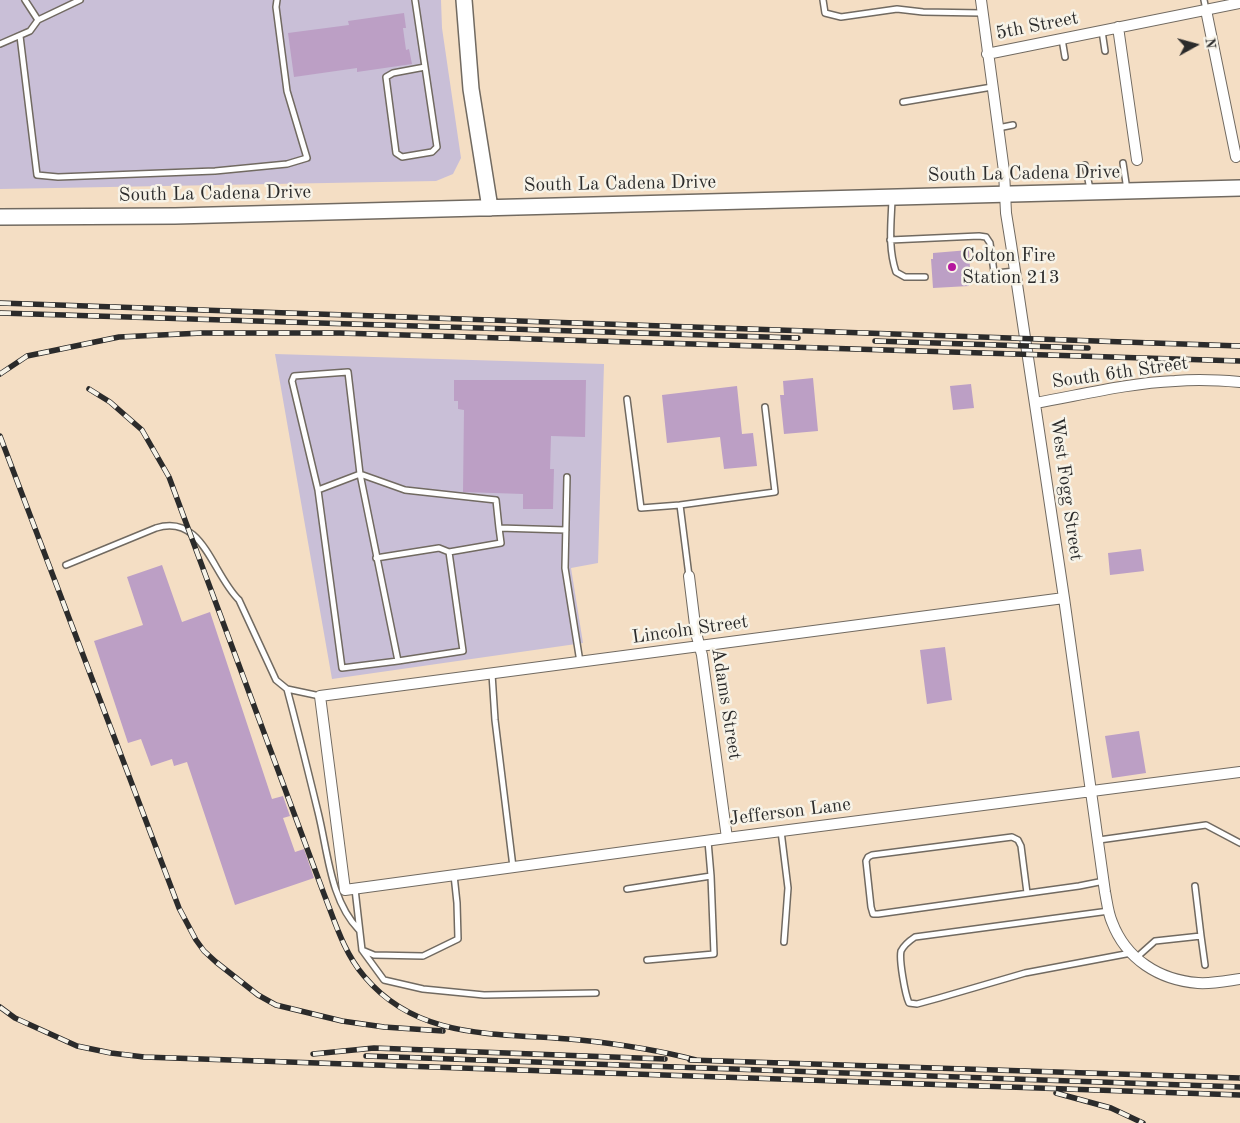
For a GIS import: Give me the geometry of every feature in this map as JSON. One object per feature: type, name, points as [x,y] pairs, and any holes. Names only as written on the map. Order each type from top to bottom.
[{"type":"main road","points":[[464,0],[471,89],[490,208]]},
{"type":"main road","name":"South La Cadena Drive","points":[[0,217],[175,216],[1240,188]]},
{"type":"street","name":"West Fogg Street","points":[[981,0],[1006,194],[1006,213],[1064,598],[1104,881],[1112,922],[1125,946],[1133,956],[1150,970],[1166,976],[1199,983],[1240,979]]},
{"type":"street","name":"5th Street","points":[[987,54],[1102,31],[1205,5],[1240,3]]},
{"type":"street","points":[[1205,5],[1236,157]]},
{"type":"street","points":[[1118,27],[1137,160]]},
{"type":"street","name":"South 6th Street","points":[[1035,403],[1175,380],[1240,382]]},
{"type":"street","name":"Adams Street","points":[[689,576],[696,633],[702,655],[727,838]]},
{"type":"street","name":"Lincoln Street","points":[[320,696],[1064,598]]},
{"type":"street","points":[[320,696],[350,889]]},
{"type":"street","name":"Jefferson Lane","points":[[350,889],[708,840],[1240,772]]},
{"type":"lane","points":[[25,0],[38,20]]},
{"type":"lane","points":[[0,44],[30,32],[38,20],[80,0]]},
{"type":"lane","points":[[20,36],[37,175],[58,177],[215,171],[287,164],[307,158],[287,91],[276,7],[277,0]]},
{"type":"lane","points":[[415,0],[437,147],[432,152],[402,157],[396,153],[386,77],[393,73],[425,67]]},
{"type":"lane","points":[[823,0],[825,13],[841,16],[897,9],[923,12],[982,13]]},
{"type":"lane","points":[[1102,31],[1105,51]]},
{"type":"lane","points":[[1062,39],[1065,57]]},
{"type":"lane","points":[[903,102],[992,86]]},
{"type":"lane","points":[[998,128],[1014,125]]},
{"type":"lane","points":[[1123,163],[1127,191]]},
{"type":"lane","points":[[1085,165],[1090,192]]},
{"type":"lane","points":[[893,197],[890,240],[891,258],[896,272],[905,277],[924,278]]},
{"type":"lane","points":[[890,240],[986,237],[990,243],[994,272],[1015,271]]},
{"type":"lane","points":[[398,661],[360,474],[348,372],[294,376],[292,381],[318,490],[342,668],[398,661],[463,651],[449,552]]},
{"type":"lane","points":[[626,399],[640,508],[680,505],[775,492],[765,407]]},
{"type":"lane","points":[[318,490],[360,474],[405,490],[496,500],[501,543],[449,552],[439,548],[376,558]]},
{"type":"lane","points":[[567,478],[565,568],[580,662]]},
{"type":"lane","points":[[680,505],[689,576]]},
{"type":"lane","points":[[66,565],[167,524],[181,526],[198,537],[230,591],[238,600],[276,680],[287,689],[320,696]]},
{"type":"lane","points":[[499,528],[566,530]]},
{"type":"lane","points":[[492,674],[495,720],[513,867]]},
{"type":"lane","points":[[287,689],[334,884],[349,920],[359,930]]},
{"type":"lane","points":[[1099,840],[1206,825],[1240,843]]},
{"type":"lane","points":[[780,831],[788,888],[784,942]]},
{"type":"lane","points":[[1027,893],[1022,846],[1012,836],[872,855],[866,861],[873,914],[1027,893],[1104,881]]},
{"type":"lane","points":[[647,960],[714,954],[708,840]]},
{"type":"lane","points":[[362,950],[374,955],[423,956],[458,939],[458,903],[454,875]]},
{"type":"lane","points":[[627,889],[711,876]]},
{"type":"lane","points":[[1195,886],[1205,965]]},
{"type":"lane","points":[[350,889],[362,950],[384,980],[423,989],[484,995],[596,993]]},
{"type":"lane","points":[[1109,910],[915,937],[907,942],[901,952],[905,994],[909,1003],[917,1004],[1025,973],[1133,956],[1155,941],[1201,936]]},
{"type":"shaded area","points":[[0,0],[441,0],[442,28],[461,158],[453,174],[436,181],[0,189]]},
{"type":"shaded area","points":[[275,354],[604,364],[598,563],[571,568],[583,643],[332,679]]},
{"type":"building","points":[[404,13],[406,28],[403,28],[406,50],[409,49],[412,64],[357,72],[357,68],[294,77],[288,33],[349,25],[348,21]]},
{"type":"building","name":"Colton Fire Station 213","points":[[969,250],[969,286],[933,288],[931,259],[933,259],[933,253]]},
{"type":"building","points":[[813,378],[818,431],[784,434],[780,395],[784,395],[783,381]]},
{"type":"building","points":[[454,380],[586,380],[585,437],[551,436],[550,469],[554,469],[553,509],[523,509],[523,494],[463,492],[464,410],[458,409],[458,401],[454,401]]},
{"type":"building","points":[[971,384],[974,408],[953,410],[950,386]]},
{"type":"building","points":[[737,386],[742,434],[753,433],[757,466],[724,469],[720,437],[667,443],[662,395]]},
{"type":"building","points":[[1141,549],[1144,571],[1110,575],[1108,553]]},
{"type":"building","points":[[162,565],[182,622],[210,612],[272,799],[283,796],[290,816],[283,818],[295,852],[304,849],[314,878],[235,905],[187,762],[174,766],[172,759],[151,766],[141,739],[128,743],[94,641],[143,625],[127,577]]},
{"type":"building","points":[[945,647],[952,700],[927,704],[920,650]]},
{"type":"building","points":[[1139,731],[1146,773],[1112,778],[1105,736]]},
{"type":"railway","points":[[0,303],[1240,346]]},
{"type":"railway","points":[[0,313],[798,338]]},
{"type":"railway","points":[[0,374],[27,356],[119,337],[202,333],[340,333],[1240,361]]},
{"type":"railway","points":[[875,341],[1088,348]]},
{"type":"railway","points":[[89,389],[110,402],[142,430],[169,477],[336,926],[345,947],[364,976],[386,998],[410,1013],[436,1024],[492,1034],[623,1045],[696,1060]]},
{"type":"railway","points":[[0,436],[179,908],[204,951],[258,995],[276,1005],[342,1021],[384,1027],[443,1031]]},
{"type":"railway","points":[[0,1007],[15,1018],[77,1046],[144,1057],[1240,1095]]},
{"type":"railway","points":[[313,1054],[374,1048],[665,1059]]},
{"type":"railway","points":[[366,1056],[1240,1087]]},
{"type":"railway","points":[[690,1060],[1240,1078]]},
{"type":"railway","points":[[1056,1093],[1111,1108],[1143,1123]]},
{"type":"place","name":"Colton Fire Station 213","points":[[952,267]]}]
